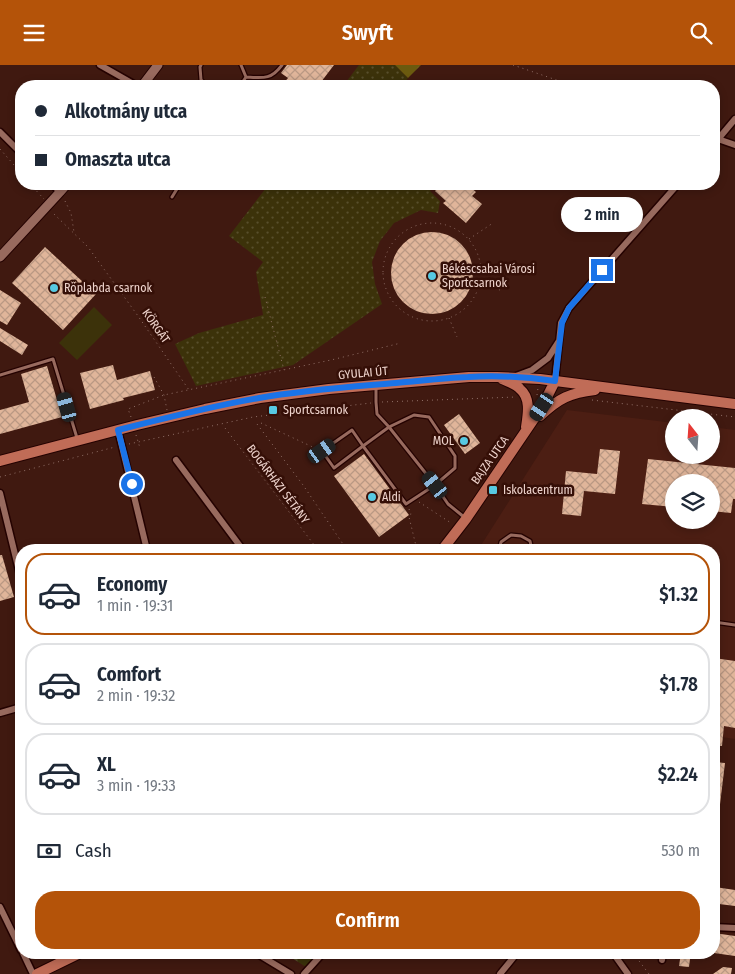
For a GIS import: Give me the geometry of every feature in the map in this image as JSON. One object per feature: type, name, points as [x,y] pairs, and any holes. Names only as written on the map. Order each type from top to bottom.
[{"type":"main road","points":[[147,80],[158,65]]},
{"type":"main road","points":[[0,257],[60,192]]},
{"type":"main road","name":"GYULAI ÚT","points":[[0,461],[118,430],[260,398],[329,389],[469,377],[540,379],[735,404]]},
{"type":"main road","points":[[497,377],[520,388],[525,395],[529,414],[524,433]]},
{"type":"main road","name":"BAJZA UTCA","points":[[447,544],[466,519],[542,407],[555,381]]},
{"type":"main road","points":[[524,433],[551,406],[565,396],[611,388]]},
{"type":"main road","points":[[37,974],[68,959]]},
{"type":"street","points":[[100,65],[126,80]]},
{"type":"street","points":[[720,135],[735,119]]},
{"type":"street","points":[[0,132],[15,147]]},
{"type":"street","points":[[720,141],[735,145]]},
{"type":"street","points":[[555,381],[562,323],[569,308],[673,190]]},
{"type":"street","points":[[512,378],[532,370],[548,358],[560,340]]},
{"type":"street","points":[[118,430],[146,544]]},
{"type":"street","points":[[176,460],[239,544]]},
{"type":"street","points":[[0,493],[15,554]]},
{"type":"street","points":[[0,713],[15,709]]},
{"type":"street","points":[[0,907],[15,937]]},
{"type":"street","points":[[720,927],[735,928]]},
{"type":"street","points":[[26,959],[33,974]]},
{"type":"street","points":[[266,959],[290,974]]},
{"type":"street","points":[[304,974],[318,959]]},
{"type":"street","points":[[500,974],[512,959]]},
{"type":"street","points":[[617,959],[628,974]]},
{"type":"lane","points":[[201,65],[201,80]]},
{"type":"lane","points":[[241,65],[246,77]]},
{"type":"lane","points":[[246,77],[268,77],[277,72],[282,65]]},
{"type":"lane","points":[[172,197],[176,190]]},
{"type":"lane","points":[[0,375],[53,359],[78,441]]},
{"type":"lane","points":[[376,385],[377,414],[435,485],[448,504],[466,519]]},
{"type":"lane","points":[[363,446],[334,468],[322,451],[352,430],[363,446],[406,504],[435,485],[455,468],[455,456],[429,417],[414,415],[389,427],[363,446]]},
{"type":"lane","points":[[500,544],[511,535],[521,536],[530,541],[531,544]]},
{"type":"lane","points":[[720,623],[735,625]]},
{"type":"path","points":[[513,65],[557,80]]},
{"type":"path","points":[[0,149],[15,166]]},
{"type":"path","points":[[35,190],[44,199]]},
{"type":"path","points":[[60,192],[71,213],[74,233]]},
{"type":"path","name":"KÖRGÁT","points":[[54,214],[94,255],[190,390]]},
{"type":"path","points":[[468,240],[493,223]]},
{"type":"path","points":[[423,224],[440,224],[456,229],[468,240],[479,260],[481,274],[478,287],[464,309],[439,320],[422,320],[407,314],[394,303],[385,289],[383,272],[386,255],[394,241],[407,230],[423,224]]},
{"type":"path","points":[[479,282],[500,290]]},
{"type":"path","points":[[265,297],[284,371]]},
{"type":"path","points":[[448,317],[457,337]]},
{"type":"path","points":[[164,395],[331,361],[401,343]]},
{"type":"path","points":[[154,377],[164,395],[168,418]]},
{"type":"path","points":[[0,477],[122,446],[253,417],[376,402],[548,395]]},
{"type":"path","points":[[587,399],[735,417]]},
{"type":"path","points":[[261,423],[322,451]]},
{"type":"path","points":[[257,424],[303,485],[344,544]]},
{"type":"path","name":"BOGÁRHÁZI SÉTÁNY","points":[[225,429],[313,544]]},
{"type":"path","points":[[414,499],[458,529]]},
{"type":"path","points":[[406,504],[411,514],[409,517],[416,544]]},
{"type":"path","points":[[638,959],[649,974]]},
{"type":"shaded area","points":[[567,410],[665,422],[665,464],[720,464],[720,428],[735,430],[735,739],[720,737],[720,544],[482,544]]},
{"type":"green space","points":[[359,65],[395,65],[408,78],[406,80],[348,80]]},
{"type":"green space","points":[[395,65],[421,65],[408,78]]},
{"type":"green space","points":[[264,190],[431,190],[440,201],[438,213],[421,210],[394,223],[380,241],[372,262],[375,284],[382,304],[293,365],[196,386],[175,344],[199,333],[263,315],[256,272],[263,262],[229,236]]},
{"type":"green space","points":[[94,307],[112,325],[77,360],[59,343]]},
{"type":"green space","points":[[293,959],[313,959],[306,967]]},
{"type":"building","points":[[287,65],[334,65],[323,80],[286,80],[288,78],[281,73]]},
{"type":"building","points":[[474,190],[476,192],[472,196],[482,204],[466,223],[443,203],[446,201],[435,191]]},
{"type":"building","name":"Békéscsabai Városi Sportcsarnok","points":[[432,232],[448,235],[461,244],[470,257],[473,273],[470,289],[461,302],[448,311],[432,314],[416,311],[403,302],[394,289],[391,273],[394,257],[403,244],[416,235]]},
{"type":"building","name":"Röplabda csarnok","points":[[45,247],[96,294],[63,330],[12,283]]},
{"type":"building","points":[[0,290],[21,303],[7,325],[0,321]]},
{"type":"building","points":[[0,328],[28,345],[22,355],[0,341]]},
{"type":"building","points":[[113,365],[117,380],[150,371],[155,390],[90,409],[80,373]]},
{"type":"building","points":[[47,366],[62,417],[0,434],[0,410],[29,402],[21,374]]},
{"type":"building","points":[[459,414],[480,443],[465,454],[444,425]]},
{"type":"building","points":[[600,449],[620,451],[615,494],[584,491],[581,516],[562,514],[566,471],[597,474]]},
{"type":"building","points":[[364,454],[409,515],[379,537],[334,476]]},
{"type":"building","points":[[648,459],[665,461],[665,464],[696,464],[735,468],[735,499],[733,499],[731,513],[720,512],[720,474],[665,474],[665,506],[642,504]]},
{"type":"building","points":[[0,555],[2,555],[14,597],[0,601]]},
{"type":"building","points":[[720,659],[735,661],[735,728],[724,726],[722,746],[720,746]]},
{"type":"building","points":[[720,763],[725,763],[720,804]]},
{"type":"building","points":[[720,888],[735,890],[735,906],[720,904]]},
{"type":"building","points":[[720,934],[735,936],[735,956],[720,954]]},
{"type":"building","points":[[680,959],[690,959],[689,967],[679,966]]},
{"type":"building","points":[[723,967],[732,968],[731,974],[713,974]]},
{"type":"place","name":"Békéscsabai Városi Sportcsarnok","points":[[432,276]]},
{"type":"place","name":"Röplabda csarnok","points":[[54,288]]},
{"type":"place","name":"Sportcsarnok","points":[[273,410]]},
{"type":"place","name":"MOL","points":[[464,441]]},
{"type":"place","name":"Iskolacentrum","points":[[493,490]]},
{"type":"place","name":"Aldi","points":[[372,497]]},
{"type":"route","points":[[132,484],[118,430],[137,425],[260,398],[329,389],[469,377],[555,381],[562,323],[569,308],[602,270]]}]
